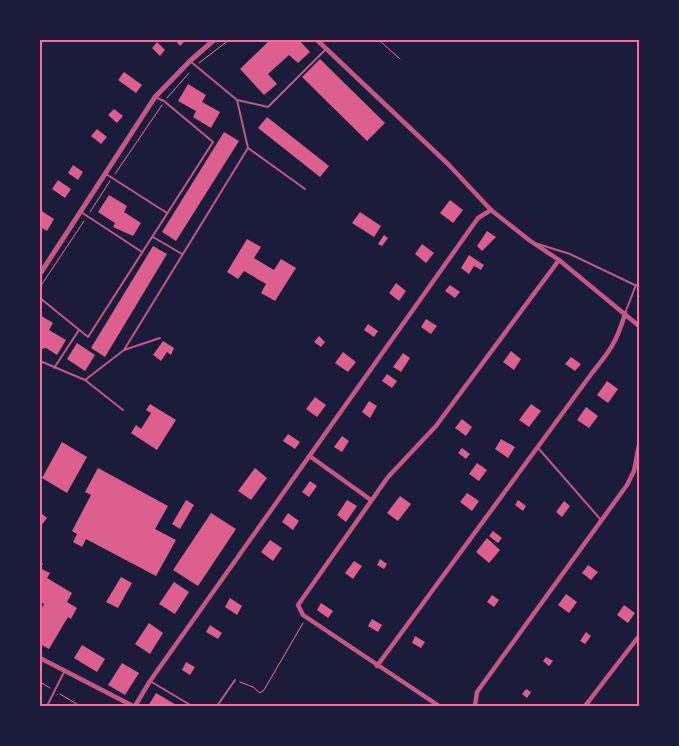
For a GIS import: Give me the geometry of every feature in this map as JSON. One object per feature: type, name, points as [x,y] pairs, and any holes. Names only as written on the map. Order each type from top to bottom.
[{"type":"street","points":[[40,274],[79,211],[155,97],[190,61],[214,40]]},
{"type":"street","points":[[317,40],[448,164],[491,210],[529,240],[559,260],[639,326]]},
{"type":"street","points":[[40,658],[134,706],[478,218],[491,210]]},
{"type":"street","points":[[439,706],[377,666],[303,615],[299,610],[302,599],[371,500],[399,465],[436,426],[559,260]]},
{"type":"street","points":[[377,666],[608,353],[618,338],[625,314]]},
{"type":"street","points":[[475,706],[477,692],[634,471],[639,445]]},
{"type":"street","points":[[311,457],[371,500]]},
{"type":"street","points":[[585,706],[639,636]]},
{"type":"lane","points":[[190,61],[237,100],[268,107],[326,49]]},
{"type":"lane","points":[[40,298],[88,337],[213,142],[164,101],[155,97]]},
{"type":"lane","points":[[237,100],[248,148],[304,189]]},
{"type":"lane","points":[[124,350],[248,148]]},
{"type":"lane","points":[[104,173],[168,213]]},
{"type":"lane","points":[[79,211],[143,252]]},
{"type":"lane","points":[[152,237],[182,254]]},
{"type":"lane","points":[[529,240],[570,254],[639,287]]},
{"type":"lane","points":[[625,314],[636,285]]},
{"type":"lane","points":[[54,368],[79,330]]},
{"type":"lane","points":[[85,380],[124,350],[160,338]]},
{"type":"lane","points":[[40,361],[85,380],[124,410]]},
{"type":"lane","points":[[537,447],[601,520]]},
{"type":"lane","points":[[48,706],[64,671]]},
{"type":"lane","points":[[217,706],[235,680]]},
{"type":"lane","points":[[150,681],[192,706]]},
{"type":"path","points":[[40,287],[164,101],[195,66],[229,40]]},
{"type":"path","points":[[379,40],[400,59]]},
{"type":"path","points":[[235,680],[253,686],[260,693],[264,690],[303,624],[299,610]]},
{"type":"path","points":[[40,682],[80,706]]},
{"type":"building","points":[[175,40],[186,40],[180,46]]},
{"type":"building","points":[[270,40],[299,40],[310,52],[298,63],[289,55],[268,74],[277,84],[264,95],[240,69]]},
{"type":"building","points":[[157,42],[165,50],[160,56],[152,48]]},
{"type":"building","points":[[320,59],[385,123],[367,141],[302,77]]},
{"type":"building","points":[[124,72],[142,85],[136,93],[118,80]]},
{"type":"building","points":[[188,84],[206,95],[202,102],[220,112],[211,128],[193,117],[196,111],[178,101]]},
{"type":"building","points":[[114,109],[123,116],[117,123],[108,115]]},
{"type":"building","points":[[267,117],[329,166],[320,177],[258,128]]},
{"type":"building","points":[[97,129],[107,137],[101,144],[91,136]]},
{"type":"building","points":[[224,132],[239,141],[176,241],[162,232]]},
{"type":"building","points":[[73,165],[83,172],[78,180],[68,173]]},
{"type":"building","points":[[58,180],[71,189],[65,198],[52,189]]},
{"type":"building","points":[[109,195],[127,206],[124,212],[141,223],[133,236],[113,227],[115,223],[98,212]]},
{"type":"building","points":[[450,200],[463,210],[453,223],[440,213]]},
{"type":"building","points":[[40,210],[54,219],[47,231],[40,227]]},
{"type":"building","points":[[360,212],[381,226],[374,237],[352,223]]},
{"type":"building","points":[[487,231],[496,237],[482,251],[477,246]]},
{"type":"building","points":[[384,235],[388,238],[382,246],[378,244]]},
{"type":"building","points":[[247,239],[261,247],[254,258],[274,270],[281,259],[296,268],[275,301],[261,293],[266,284],[244,271],[238,279],[227,272]]},
{"type":"building","points":[[422,244],[434,253],[426,263],[415,254]]},
{"type":"building","points":[[153,246],[167,254],[105,357],[91,348]]},
{"type":"building","points":[[469,255],[484,265],[481,270],[474,266],[469,274],[461,268]]},
{"type":"building","points":[[396,283],[406,291],[399,301],[389,293]]},
{"type":"building","points":[[450,285],[460,292],[455,298],[445,291]]},
{"type":"building","points":[[40,315],[53,323],[49,330],[66,340],[57,355],[46,348],[40,349],[42,338]]},
{"type":"building","points":[[426,319],[437,326],[431,334],[421,327]]},
{"type":"building","points":[[368,324],[378,331],[374,337],[364,330]]},
{"type":"building","points":[[319,336],[325,342],[321,347],[314,342]]},
{"type":"building","points":[[163,341],[174,348],[171,355],[167,352],[161,361],[153,355]]},
{"type":"building","points":[[77,343],[95,355],[85,371],[67,359]]},
{"type":"building","points":[[511,351],[521,359],[514,370],[503,362]]},
{"type":"building","points":[[343,352],[356,362],[348,372],[335,363]]},
{"type":"building","points":[[403,353],[410,358],[401,372],[393,367]]},
{"type":"building","points":[[571,357],[581,364],[575,371],[565,364]]},
{"type":"building","points":[[387,374],[397,381],[392,388],[382,381]]},
{"type":"building","points":[[607,381],[618,389],[608,403],[597,395]]},
{"type":"building","points":[[315,397],[326,405],[317,417],[306,409]]},
{"type":"building","points":[[369,401],[377,406],[370,418],[362,412]]},
{"type":"building","points":[[150,404],[176,420],[157,450],[131,433],[136,425],[141,429],[151,413],[146,410]]},
{"type":"building","points":[[531,404],[541,411],[529,427],[519,420]]},
{"type":"building","points":[[586,407],[598,416],[589,428],[577,420]]},
{"type":"building","points":[[462,419],[472,427],[466,436],[455,428]]},
{"type":"building","points":[[288,434],[300,442],[295,449],[283,441]]},
{"type":"building","points":[[342,436],[349,441],[342,452],[334,447]]},
{"type":"building","points":[[501,439],[515,447],[508,458],[495,449]]},
{"type":"building","points":[[62,442],[87,457],[67,493],[42,478]]},
{"type":"building","points":[[462,448],[470,454],[466,459],[458,453]]},
{"type":"building","points":[[477,463],[487,470],[479,481],[469,474]]},
{"type":"building","points":[[98,468],[168,506],[155,529],[176,540],[156,576],[86,539],[82,547],[73,542],[77,534],[72,531],[91,495],[85,492]]},
{"type":"building","points":[[255,468],[267,478],[251,500],[238,491]]},
{"type":"building","points":[[310,481],[317,486],[309,497],[302,492]]},
{"type":"building","points":[[467,493],[479,501],[472,511],[460,502]]},
{"type":"building","points":[[400,496],[411,504],[398,521],[387,513]]},
{"type":"building","points":[[186,500],[194,505],[180,529],[172,524]]},
{"type":"building","points":[[347,500],[357,506],[346,522],[337,515]]},
{"type":"building","points":[[518,500],[526,506],[523,511],[515,505]]},
{"type":"building","points":[[564,501],[570,506],[562,517],[556,512]]},
{"type":"building","points":[[40,512],[47,518],[40,527]]},
{"type":"building","points":[[211,513],[236,529],[198,586],[173,570]]},
{"type":"building","points":[[288,513],[299,521],[293,530],[282,522]]},
{"type":"building","points":[[493,531],[502,538],[498,543],[489,536]]},
{"type":"building","points":[[487,538],[500,550],[489,563],[476,552]]},
{"type":"building","points":[[270,540],[282,548],[273,561],[261,552]]},
{"type":"building","points":[[380,559],[387,564],[384,569],[377,565]]},
{"type":"building","points":[[354,561],[362,566],[353,579],[345,573]]},
{"type":"building","points":[[588,565],[598,572],[591,580],[582,573]]},
{"type":"building","points":[[40,568],[50,573],[47,578],[72,593],[67,602],[77,608],[71,619],[68,617],[49,649],[40,644],[40,611],[44,604],[40,601]]},
{"type":"building","points":[[121,577],[132,583],[118,608],[106,602]]},
{"type":"building","points":[[174,582],[189,592],[175,614],[159,604]]},
{"type":"building","points":[[566,594],[577,602],[569,613],[558,605]]},
{"type":"building","points":[[492,595],[499,600],[494,607],[487,602]]},
{"type":"building","points":[[230,598],[242,606],[237,615],[225,607]]},
{"type":"building","points":[[321,603],[333,611],[328,618],[317,610]]},
{"type":"building","points":[[624,605],[635,613],[628,623],[617,615]]},
{"type":"building","points":[[372,619],[382,625],[378,632],[368,626]]},
{"type":"building","points":[[149,623],[163,633],[150,654],[135,644]]},
{"type":"building","points":[[210,625],[222,633],[218,639],[206,632]]},
{"type":"building","points":[[586,632],[591,636],[585,644],[580,641]]},
{"type":"building","points":[[415,636],[425,642],[421,648],[412,643]]},
{"type":"building","points":[[82,645],[105,659],[97,672],[74,658]]},
{"type":"building","points":[[546,657],[553,661],[549,666],[543,661]]},
{"type":"building","points":[[186,662],[195,667],[190,675],[182,670]]},
{"type":"building","points":[[122,663],[139,673],[125,695],[108,685]]},
{"type":"building","points":[[526,689],[531,692],[527,698],[522,694]]},
{"type":"building","points":[[156,693],[178,706],[148,706]]}]
